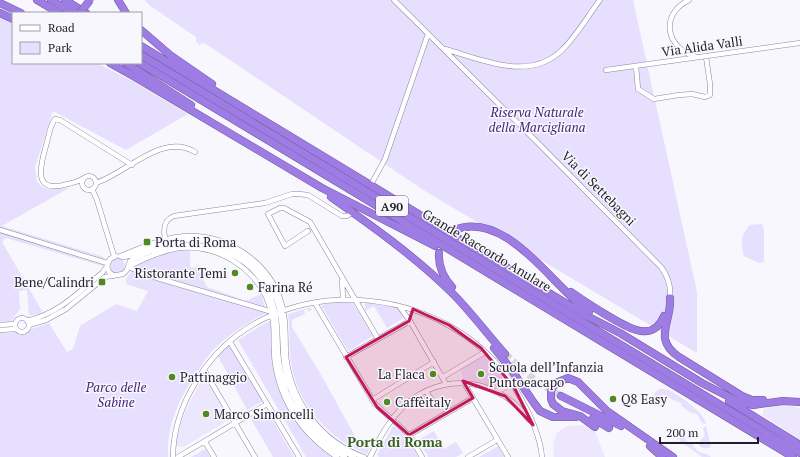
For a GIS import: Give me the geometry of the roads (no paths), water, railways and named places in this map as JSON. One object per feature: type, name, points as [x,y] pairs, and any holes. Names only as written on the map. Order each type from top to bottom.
[{"type":"highway","points":[[37,0],[57,12]]},
{"type":"highway","points":[[51,0],[71,12]]},
{"type":"highway","points":[[65,0],[84,12]]},
{"type":"highway","points":[[81,12],[90,0]]},
{"type":"highway","points":[[118,0],[125,12]]},
{"type":"highway","points":[[0,3],[19,12]]},
{"type":"highway","points":[[0,13],[12,18]]},
{"type":"highway","points":[[142,31],[184,65],[296,141]]},
{"type":"highway","name":"Grande Raccordo Anulare","points":[[142,47],[296,141],[702,383]]},
{"type":"highway","name":"Grande Raccordo Anulare","points":[[142,56],[643,358],[673,380],[793,457]]},
{"type":"highway","points":[[112,64],[305,178],[411,233],[489,278],[516,290]]},
{"type":"highway","points":[[128,64],[191,104],[240,139]]},
{"type":"highway","name":"Grande Raccordo Anulare","points":[[142,64],[642,366],[673,380],[800,453]]},
{"type":"highway","points":[[305,178],[369,223],[431,273],[448,289],[506,354]]},
{"type":"highway","points":[[454,230],[474,227],[495,232],[515,244],[580,305],[620,333]]},
{"type":"highway","points":[[406,253],[443,288],[460,307],[511,369],[538,409],[553,417],[576,417]]},
{"type":"highway","points":[[439,253],[439,263],[443,276],[480,324]]},
{"type":"highway","points":[[543,269],[582,299],[638,331],[649,331],[659,326],[670,298]]},
{"type":"highway","points":[[670,298],[670,307],[665,325],[665,336],[667,345],[671,351],[745,398],[777,401]]},
{"type":"highway","points":[[595,427],[580,416],[560,410],[553,404],[551,393],[552,388],[556,383],[568,378],[578,382],[611,414],[671,457]]},
{"type":"highway","points":[[702,383],[730,398],[746,404],[760,404],[788,400],[800,402]]},
{"type":"highway","points":[[702,383],[800,445]]},
{"type":"highway","points":[[561,396],[606,418],[671,457]]},
{"type":"highway","points":[[593,418],[609,428]]},
{"type":"highway","points":[[647,443],[662,457]]},
{"type":"street","name":"Via di Settebagni","points":[[394,0],[661,267],[669,283],[670,298]]},
{"type":"street","points":[[443,49],[461,53],[482,61],[515,67],[539,64],[549,60],[561,51],[600,0]]},
{"type":"street","points":[[689,0],[680,5],[674,12],[670,20],[669,28],[678,46],[688,54],[699,58]]},
{"type":"street","points":[[373,181],[385,160],[428,34]]},
{"type":"street","name":"Via Alida Valli","points":[[606,70],[800,43]]},
{"type":"street","points":[[455,60],[461,53]]},
{"type":"street","points":[[636,66],[638,89],[654,99],[692,94],[705,97],[710,95],[706,57]]},
{"type":"street","points":[[96,183],[94,178],[90,175],[85,176],[82,180],[76,182],[53,187],[41,178],[41,164],[55,119],[60,120],[132,164]]},
{"type":"street","points":[[92,189],[96,183],[109,178],[156,151],[169,147],[184,147],[195,152]]},
{"type":"street","points":[[82,180],[81,184],[84,188],[88,190],[92,189]]},
{"type":"street","points":[[92,189],[97,200],[114,256]]},
{"type":"street","points":[[165,238],[165,224],[174,216],[266,203],[295,194],[308,195],[342,216],[347,216],[350,214]]},
{"type":"street","points":[[308,231],[285,246],[268,214],[280,208],[284,208],[308,221],[378,339]]},
{"type":"street","points":[[0,230],[107,264]]},
{"type":"street","points":[[28,323],[64,305],[101,274],[110,259],[114,256],[131,256],[166,242],[183,240],[200,240],[218,244],[233,250],[246,259],[271,289],[288,383],[301,412],[337,457]]},
{"type":"street","points":[[28,323],[42,322],[60,312],[75,302],[104,278],[123,274],[132,260],[158,249],[178,244],[196,244],[216,248],[230,254],[257,272],[264,293],[276,312],[274,357],[279,382],[290,408],[303,428],[317,442],[354,457]]},
{"type":"street","points":[[121,256],[126,261],[128,267]]},
{"type":"street","points":[[107,264],[109,272],[114,276]]},
{"type":"street","points":[[128,267],[157,278],[276,312]]},
{"type":"street","points":[[342,278],[343,300]]},
{"type":"street","points":[[173,457],[175,433],[179,415],[190,391],[217,354],[230,342],[248,328],[276,312],[315,303],[355,299],[400,306],[413,310],[447,324],[485,352],[508,379],[525,406],[539,439],[542,457]]},
{"type":"street","points":[[362,312],[363,300]]},
{"type":"street","points":[[315,303],[372,400],[379,409],[409,435],[422,457]]},
{"type":"street","points":[[400,306],[446,384]]},
{"type":"street","points":[[346,357],[410,321],[413,310]]},
{"type":"street","points":[[0,326],[15,327],[18,331],[23,332],[27,330],[28,323],[24,318],[19,318],[16,320],[15,327]]},
{"type":"street","points":[[0,330],[15,327]]},
{"type":"street","points":[[230,342],[299,457]]},
{"type":"street","points":[[443,377],[485,352]]},
{"type":"street","points":[[274,357],[283,360],[300,401],[317,425],[334,441],[348,450],[364,457]]},
{"type":"street","points":[[372,400],[434,362]]},
{"type":"street","points":[[204,370],[236,423],[253,456]]},
{"type":"street","points":[[496,391],[505,388],[508,379]]},
{"type":"street","points":[[464,383],[508,457]]},
{"type":"street","points":[[370,457],[391,420],[405,405],[426,391],[446,384],[475,384],[496,391],[516,404],[533,425]]},
{"type":"street","points":[[409,435],[472,397],[475,384]]},
{"type":"street","points":[[426,391],[434,404]]},
{"type":"street","points":[[178,457],[267,404]]},
{"type":"street","points":[[468,457],[497,440]]},
{"type":"street","points":[[327,445],[334,441]]},
{"type":"street","points":[[205,442],[214,457]]},
{"type":"street","points":[[327,445],[345,457]]},
{"type":"tunnel","points":[[505,354],[531,377],[561,396]]},
{"type":"place","name":"Porta di Roma","points":[[147,242]]},
{"type":"place","name":"Ristorante Temi","points":[[235,273]]},
{"type":"place","name":"Bene/Calindri","points":[[102,282]]},
{"type":"place","name":"Farina Ré","points":[[250,287]]},
{"type":"place","name":"La Flaca","points":[[433,374]]},
{"type":"place","name":"Scuola dell’Infanzia Puntoeacapo","points":[[481,374]]},
{"type":"place","name":"Pattinaggio","points":[[172,377]]},
{"type":"place","name":"Q8 Easy","points":[[613,399]]},
{"type":"place","name":"Caffèitaly","points":[[387,402]]},
{"type":"place","name":"Marco Simoncelli","points":[[206,414]]},
{"type":"district","name":"Porta di Roma","points":[[395,441]]},
{"type":"park label","name":"Riserva Naturale della Marcigliana","points":[[537,120]]},
{"type":"park label","name":"Parco delle Sabine","points":[[116,394]]}]
